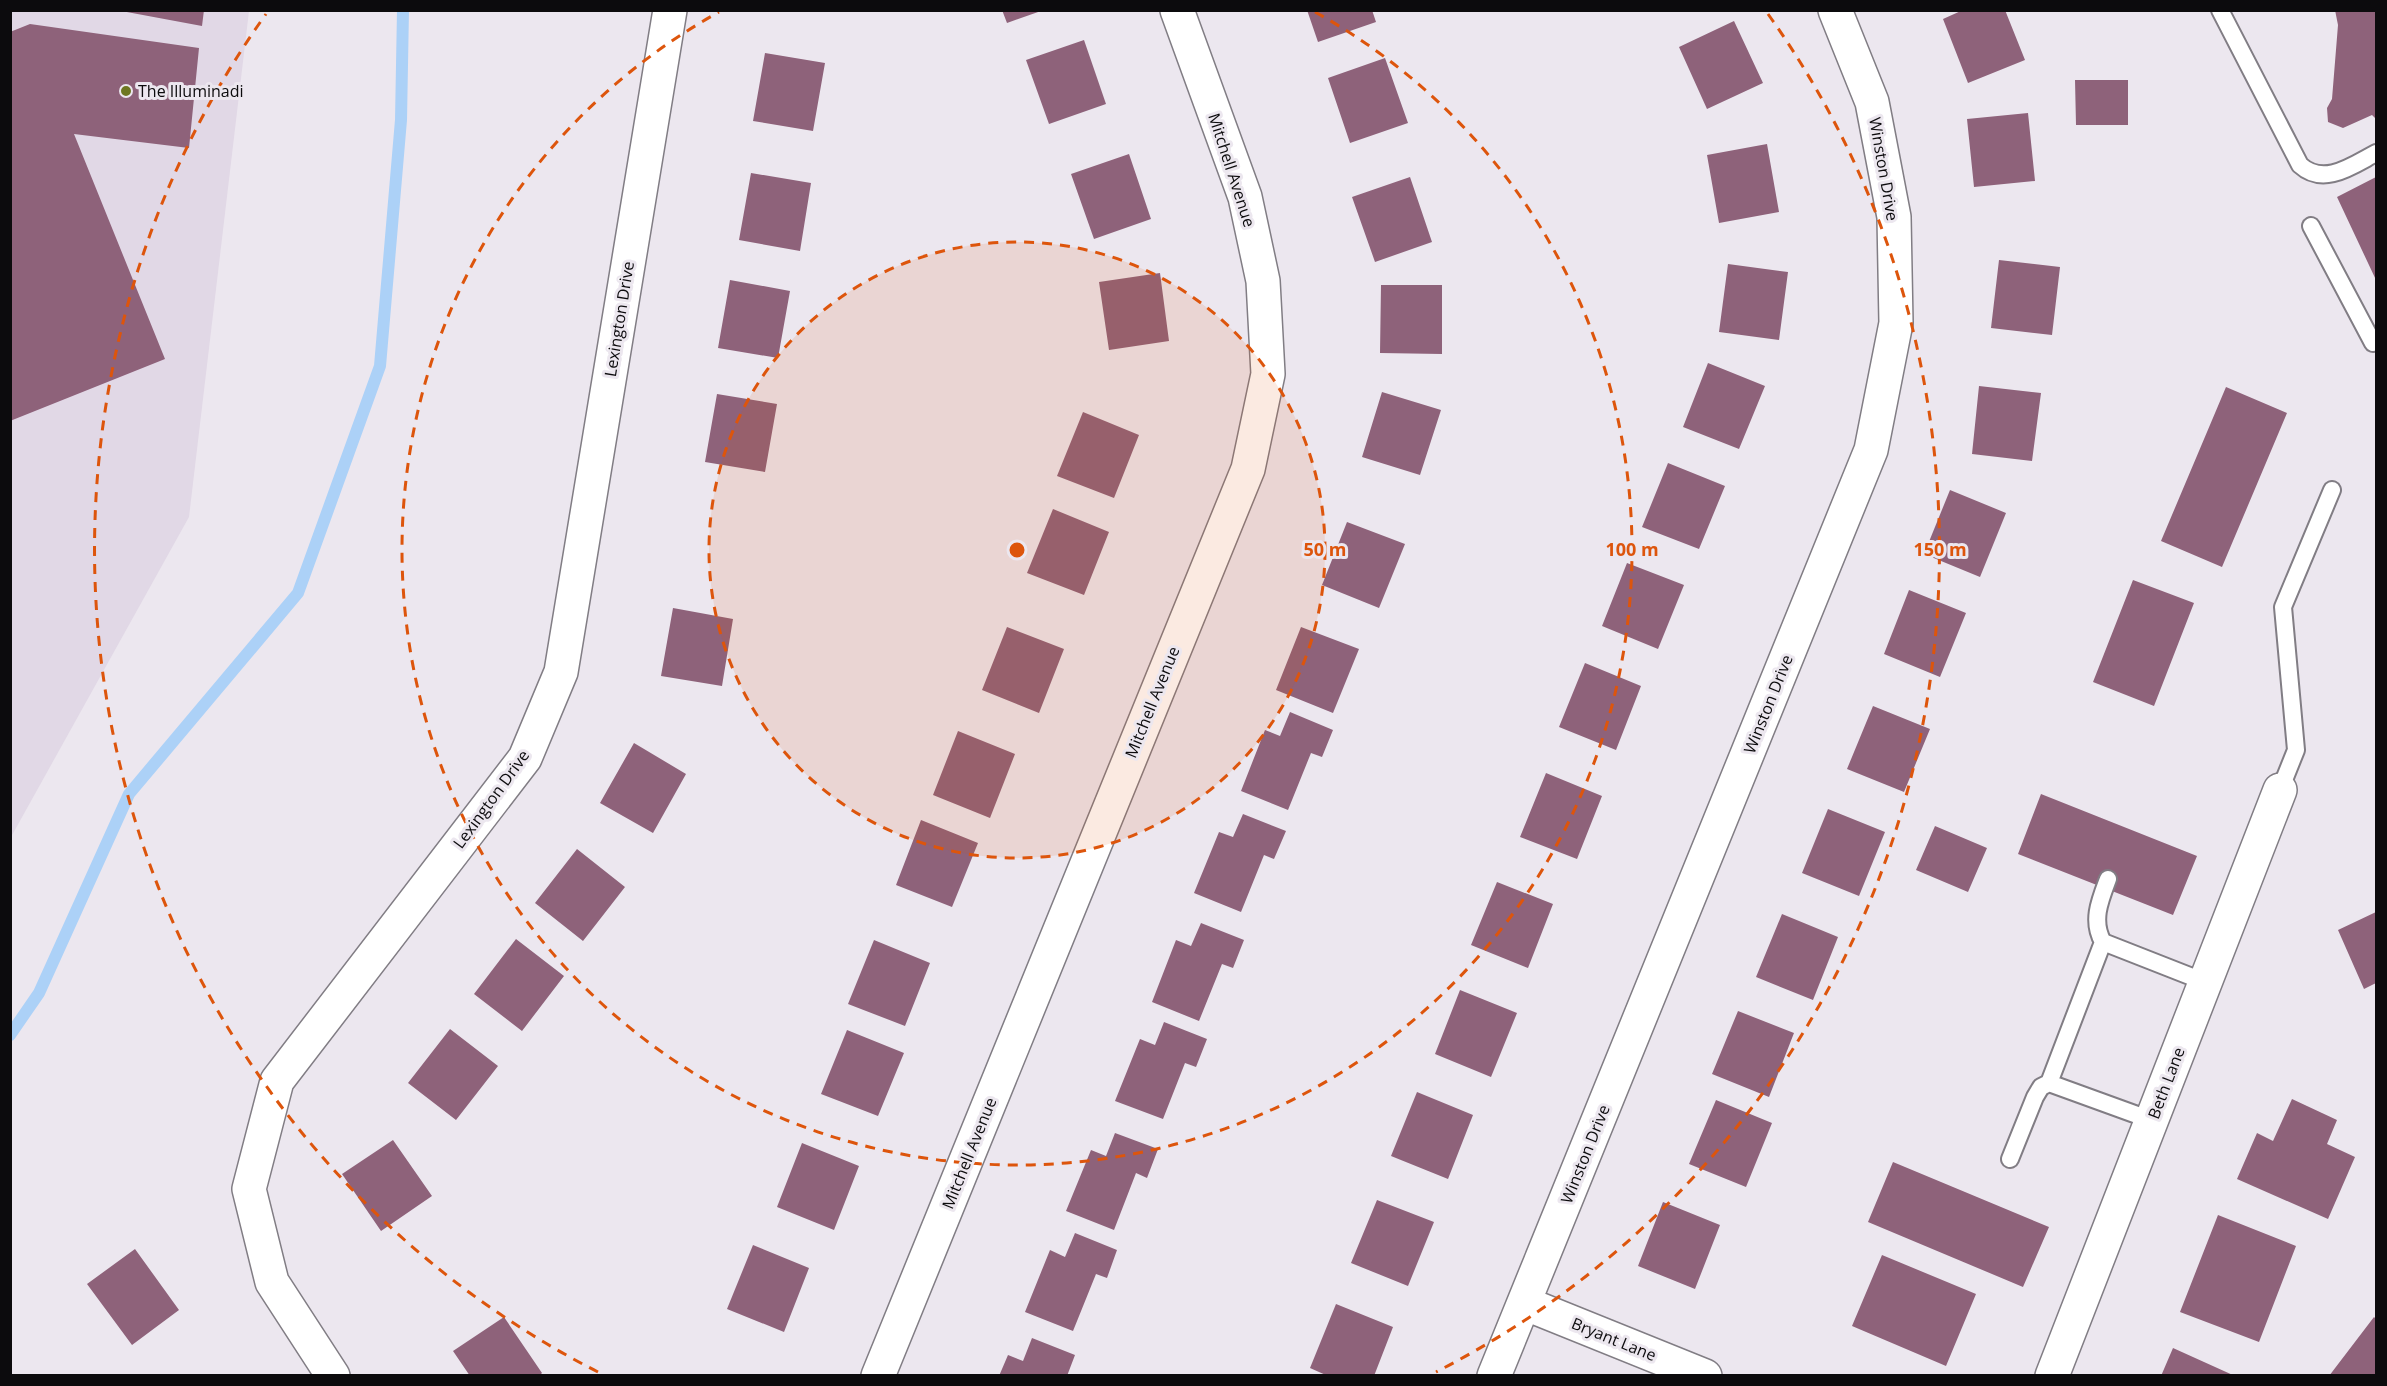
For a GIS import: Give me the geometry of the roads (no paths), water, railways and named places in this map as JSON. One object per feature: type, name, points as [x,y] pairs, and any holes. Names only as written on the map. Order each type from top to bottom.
[{"type":"street","name":"Lexington Drive","points":[[333,1376],[273,1282],[249,1189],[277,1081],[525,758],[561,672],[670,10]]},
{"type":"street","name":"Mitchell Avenue","points":[[878,1376],[1248,470],[1268,374],[1263,281],[1245,197],[1177,10]]},
{"type":"street","name":"Winston Drive","points":[[1494,1376],[1871,450],[1896,323],[1894,217],[1872,102],[1836,10]]},
{"type":"street","name":"Beth Lane","points":[[2052,1376],[2280,790]]},
{"type":"street","name":"Bryant Lane","points":[[1524,1303],[1705,1376]]},
{"type":"lane","points":[[2220,10],[2300,165],[2307,171],[2326,175],[2337,173],[2376,153]]},
{"type":"lane","points":[[2311,226],[2373,343],[2376,341]]},
{"type":"lane","points":[[2280,790],[2296,750],[2283,607],[2332,490]]},
{"type":"lane","points":[[2108,879],[2099,902],[2097,921],[2103,942],[2205,982]]},
{"type":"lane","points":[[2010,1159],[2035,1097],[2041,1087],[2049,1083],[2103,942]]},
{"type":"lane","points":[[2049,1083],[2151,1120]]},
{"type":"waterway","points":[[10,1035],[39,993],[129,794],[298,593],[380,366],[401,120],[403,10]]},
{"type":"place","name":"The Illuminadi","points":[[126,91]]}]
